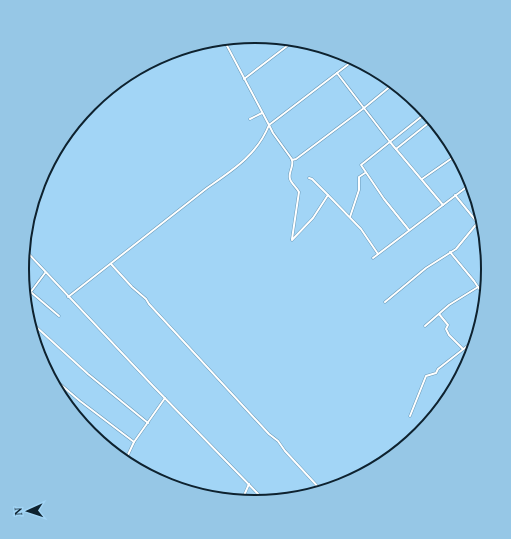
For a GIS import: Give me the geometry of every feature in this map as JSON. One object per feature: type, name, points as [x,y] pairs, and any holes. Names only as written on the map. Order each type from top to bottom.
[{"type":"street","points":[[227,45],[273,133],[292,160],[293,164],[289,171],[290,179],[300,192],[292,240],[313,218],[328,195]]},
{"type":"street","points":[[244,79],[288,45]]},
{"type":"street","points":[[68,297],[207,188],[241,164],[265,134],[269,125],[350,63]]},
{"type":"street","points":[[337,73],[390,142],[442,205]]},
{"type":"street","points":[[292,160],[296,159],[390,88]]},
{"type":"street","points":[[250,119],[262,113]]},
{"type":"street","points":[[409,230],[361,167],[362,162],[422,116]]},
{"type":"street","points":[[396,148],[428,123]]},
{"type":"street","points":[[421,179],[453,157]]},
{"type":"street","points":[[350,217],[359,190],[359,177],[366,172]]},
{"type":"street","points":[[309,178],[312,179],[350,217],[378,254]]},
{"type":"street","points":[[373,258],[466,187]]},
{"type":"street","points":[[455,195],[477,220]]},
{"type":"street","points":[[385,302],[426,268],[461,244],[477,223]]},
{"type":"street","points":[[450,252],[481,292]]},
{"type":"street","points":[[29,255],[260,496]]},
{"type":"street","points":[[111,264],[132,287],[146,299],[269,434],[278,441],[285,451],[318,487]]},
{"type":"street","points":[[45,272],[31,292],[59,316]]},
{"type":"street","points":[[425,326],[449,305],[478,287]]},
{"type":"street","points":[[439,314],[448,325],[446,329],[449,335],[463,349]]},
{"type":"street","points":[[37,328],[88,374],[148,423]]},
{"type":"street","points":[[410,416],[426,376],[436,373],[438,369],[469,344]]},
{"type":"street","points":[[60,384],[134,442]]},
{"type":"street","points":[[127,456],[134,442],[165,398]]},
{"type":"street","points":[[245,496],[249,484]]}]
